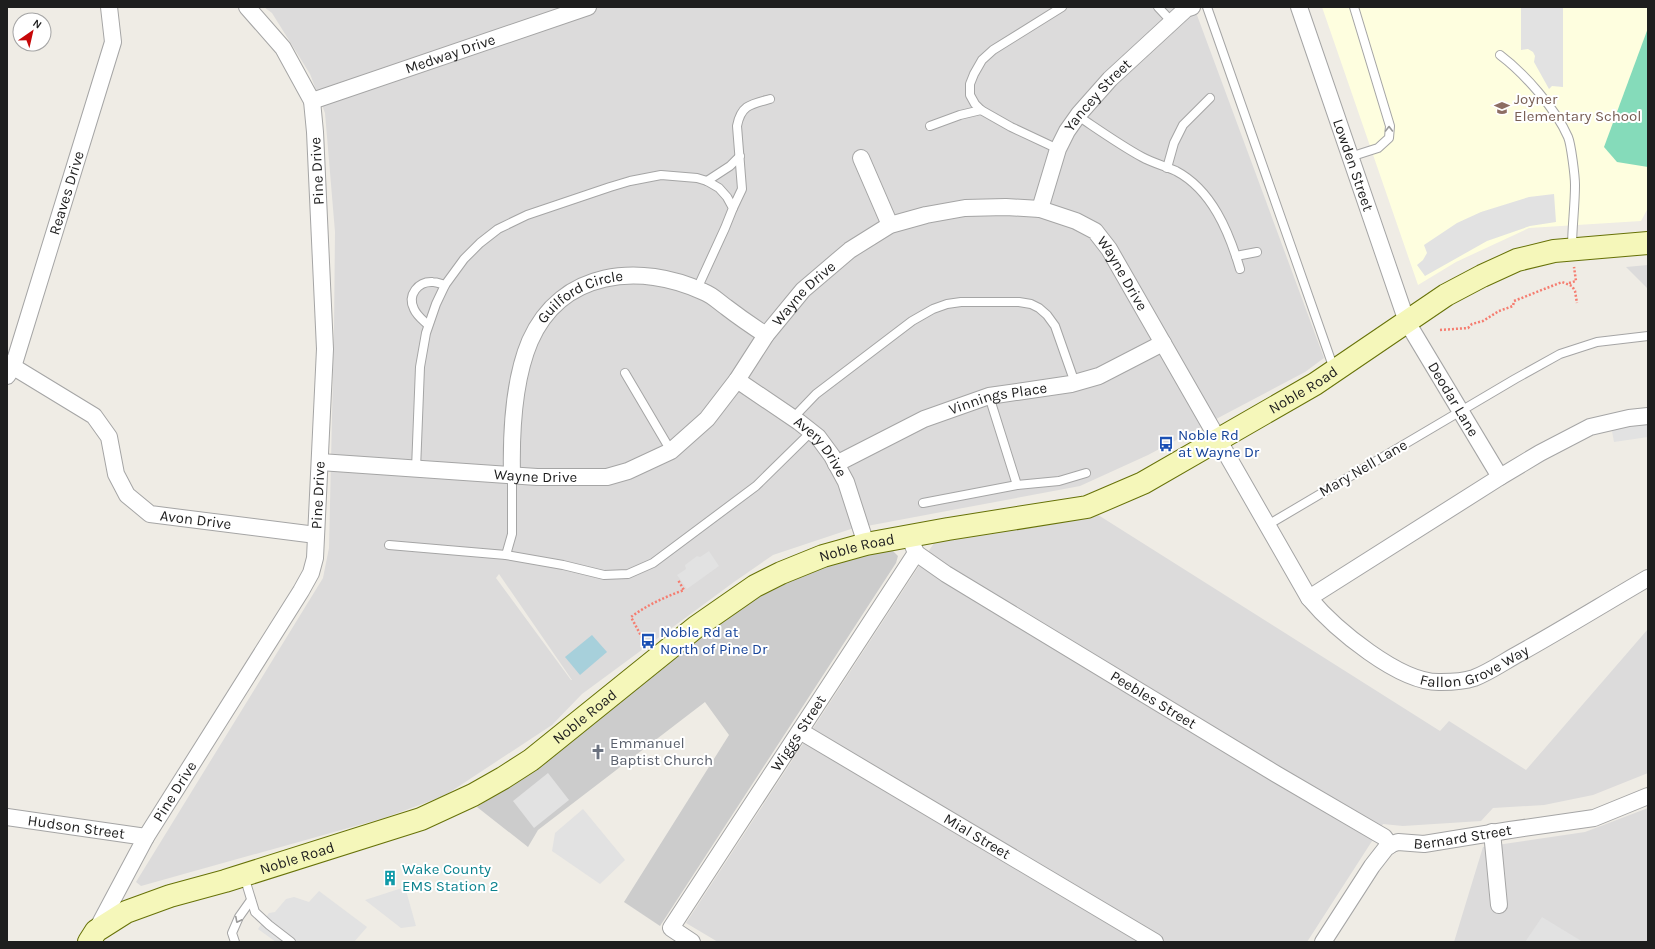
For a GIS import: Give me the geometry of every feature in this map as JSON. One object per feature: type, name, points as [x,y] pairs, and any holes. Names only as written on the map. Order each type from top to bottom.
[{"type":"street","name":"Reaves Drive","points":[[9,369],[113,42],[109,7]]},
{"type":"street","name":"Pine Drive","points":[[93,936],[146,837],[304,585],[311,573],[315,558],[325,349],[315,132],[312,101],[283,48],[247,7]]},
{"type":"street","name":"Medway Drive","points":[[312,101],[588,7]]},
{"type":"street","name":"Yancey Street","points":[[1040,209],[1058,149],[1067,131],[1078,116],[1110,79],[1186,9],[1192,7]]},
{"type":"street","name":"Lowden Street","points":[[1299,7],[1407,322]]},
{"type":"street","points":[[861,158],[890,225]]},
{"type":"street","name":"Wayne Drive","points":[[320,462],[512,476],[569,478],[607,477],[628,471],[671,450],[707,419],[737,380],[766,335],[782,314],[803,290],[850,250],[890,225],[926,215],[965,208],[1006,207],[1040,209],[1076,221],[1094,231],[1109,249],[1217,440]]},
{"type":"street","name":"Noble Road","points":[[93,936],[132,910],[170,896],[244,875],[421,819],[474,795],[531,760],[696,627],[742,594],[801,564],[866,544],[913,545],[948,529],[1087,507],[1143,483],[1315,384],[1446,295],[1482,276],[1517,260],[1554,251],[1573,258],[1648,243]]},
{"type":"street","name":"Guilford Circle","points":[[512,476],[516,400],[522,364],[530,340],[542,320],[554,306],[567,296],[591,282],[605,278],[627,275],[659,278],[697,289],[705,292],[766,335]]},
{"type":"street","name":"Deodar Lane","points":[[1407,322],[1500,477]]},
{"type":"street","name":"Vinnings Place","points":[[836,464],[924,419],[989,396],[1075,383],[1099,376],[1163,343]]},
{"type":"street","name":"Avon Drive","points":[[9,369],[94,416],[109,437],[116,474],[127,495],[150,514],[316,535]]},
{"type":"street","name":"Avery Drive","points":[[737,380],[818,437],[846,482],[866,544]]},
{"type":"street","points":[[1309,598],[1540,453],[1590,427],[1629,418],[1648,416]]},
{"type":"street","name":"Fallon Grove Way","points":[[1217,440],[1309,598],[1325,617],[1344,633],[1395,669],[1416,678],[1440,682],[1474,678],[1648,578]]},
{"type":"street","name":"Wiggs Street","points":[[692,942],[671,928],[800,731],[913,545]]},
{"type":"street","name":"Peebles Street","points":[[913,545],[966,586],[1384,837],[1390,845]]},
{"type":"street","name":"Mial Street","points":[[800,731],[1155,942]]},
{"type":"street","name":"Bernard Street","points":[[1390,845],[1398,842],[1424,844],[1492,832],[1594,818],[1648,796]]},
{"type":"street","name":"Hudson Street","points":[[7,818],[146,837]]},
{"type":"street","points":[[1492,832],[1499,905]]},
{"type":"street","points":[[1323,942],[1372,866],[1390,845]]},
{"type":"lane","points":[[1058,149],[1011,127],[981,110],[975,104],[970,95],[970,90],[974,74],[982,60],[993,50],[1062,7]]},
{"type":"lane","points":[[1158,7],[1172,22]]},
{"type":"lane","points":[[1207,7],[1335,370]]},
{"type":"lane","points":[[1350,157],[1378,148],[1389,138],[1390,126],[1354,7]]},
{"type":"lane","points":[[1500,55],[1514,66],[1542,98],[1558,118],[1569,138],[1575,183],[1572,215],[1573,258]]},
{"type":"lane","points":[[1167,168],[1174,143],[1183,125],[1210,98]]},
{"type":"lane","points":[[697,289],[742,189],[736,126],[738,118],[744,108],[770,99]]},
{"type":"lane","points":[[930,126],[960,115],[981,110]]},
{"type":"lane","points":[[1078,116],[1142,157],[1176,172],[1194,184],[1213,206],[1232,244],[1240,269]]},
{"type":"lane","points":[[707,181],[730,166],[740,156]]},
{"type":"lane","points":[[416,469],[420,367],[428,325],[445,284],[464,259],[480,243],[498,229],[527,215],[610,187],[661,175],[697,178],[707,181],[719,188],[727,197],[733,208]]},
{"type":"lane","points":[[1236,256],[1257,252]]},
{"type":"lane","points":[[428,325],[418,316],[414,309],[411,301],[414,291],[421,284],[432,282],[445,284]]},
{"type":"lane","points":[[793,418],[816,394],[912,320],[933,309],[954,303],[1019,302],[1031,304],[1039,308],[1047,315],[1055,326],[1075,383]]},
{"type":"lane","name":"Mary Nell Lane","points":[[1266,526],[1460,411],[1560,354],[1597,342],[1648,336]]},
{"type":"lane","points":[[626,373],[671,450]]},
{"type":"lane","points":[[989,396],[1017,485]]},
{"type":"lane","points":[[389,545],[506,556],[563,565],[604,575],[628,574],[653,563],[756,486],[811,432]]},
{"type":"lane","points":[[923,503],[1017,485],[1059,481],[1086,473]]},
{"type":"lane","points":[[506,556],[512,534],[512,476]]},
{"type":"lane","points":[[244,875],[255,912],[290,942]]},
{"type":"lane","points":[[235,942],[232,933],[239,917],[251,900]]},
{"type":"path","points":[[1569,284],[1576,281],[1573,258]]},
{"type":"path","points":[[1440,330],[1468,328],[1472,324],[1483,321],[1499,311],[1513,306],[1514,301],[1536,291],[1562,282],[1572,286],[1575,291],[1577,303]]},
{"type":"path","points":[[648,648],[631,617],[644,607],[684,590],[678,580]]},
{"type":"shaded area","points":[[264,7],[1194,7],[1324,358],[1305,372],[1148,455],[1080,486],[851,529],[773,555],[582,694],[552,725],[444,796],[384,818],[141,886],[136,882],[323,578],[329,548],[335,232],[325,113],[310,74],[272,13]],"holes":[[[499,574],[572,680],[496,578]]]},
{"type":"shaded area","name":"Joyner Elementary School","points":[[1322,7],[1648,7],[1648,208],[1641,221],[1529,228],[1456,262],[1418,285]]},
{"type":"shaded area","points":[[1521,7],[1563,7],[1563,87],[1552,86],[1549,89],[1534,62],[1535,56],[1533,52],[1528,49],[1521,50]]},
{"type":"shaded area","points":[[1554,194],[1556,222],[1530,226],[1487,241],[1425,276],[1417,265],[1423,260],[1427,253],[1424,245],[1457,223],[1481,212],[1529,197]]},
{"type":"shaded area","points":[[1648,265],[1648,289],[1626,267]]},
{"type":"shaded area","points":[[1648,420],[1648,437],[1614,442],[1611,426]]},
{"type":"shaded area","points":[[1095,513],[1440,731],[1449,721],[1526,770],[1648,629],[1648,773],[1593,795],[1544,805],[1493,808],[1481,821],[1403,826],[1383,824],[1307,942],[718,942],[686,923],[934,543]]},
{"type":"shaded area","name":"Emmanuel Baptist Church","points":[[889,547],[898,556],[896,563],[660,926],[624,902],[729,735],[705,702],[538,830],[528,847],[477,807],[535,769],[747,602],[800,575]]},
{"type":"shaded area","points":[[709,551],[719,566],[687,589],[677,575],[686,569],[685,565],[697,556],[700,557]]},
{"type":"shaded area","points":[[548,773],[569,800],[534,828],[513,801]]},
{"type":"shaded area","points":[[1648,808],[1648,942],[1454,942],[1483,847],[1585,832]]},
{"type":"shaded area","points":[[583,809],[625,860],[600,884],[552,851],[555,833]]},
{"type":"shaded area","points":[[405,887],[416,926],[401,928],[365,900]]},
{"type":"shaded area","points":[[319,891],[367,927],[354,942],[276,942],[258,929],[269,913],[275,912],[286,899],[294,897],[309,902]]},
{"type":"shaded area","points":[[1542,917],[1583,942],[1525,942]]},
{"type":"green space","points":[[1648,28],[1648,167],[1617,162],[1604,147]]},
{"type":"water","points":[[592,635],[607,652],[580,675],[565,657]]},
{"type":"place","name":"Joyner Elementary School","points":[[1502,108]]},
{"type":"place","name":"Noble Rd at Wayne Dr","points":[[1166,444]]},
{"type":"place","name":"Noble Rd at North of Pine Dr","points":[[648,641]]},
{"type":"place","name":"Emmanuel Baptist Church","points":[[598,752]]},
{"type":"place","name":"Wake County EMS Station 2","points":[[390,878]]}]
